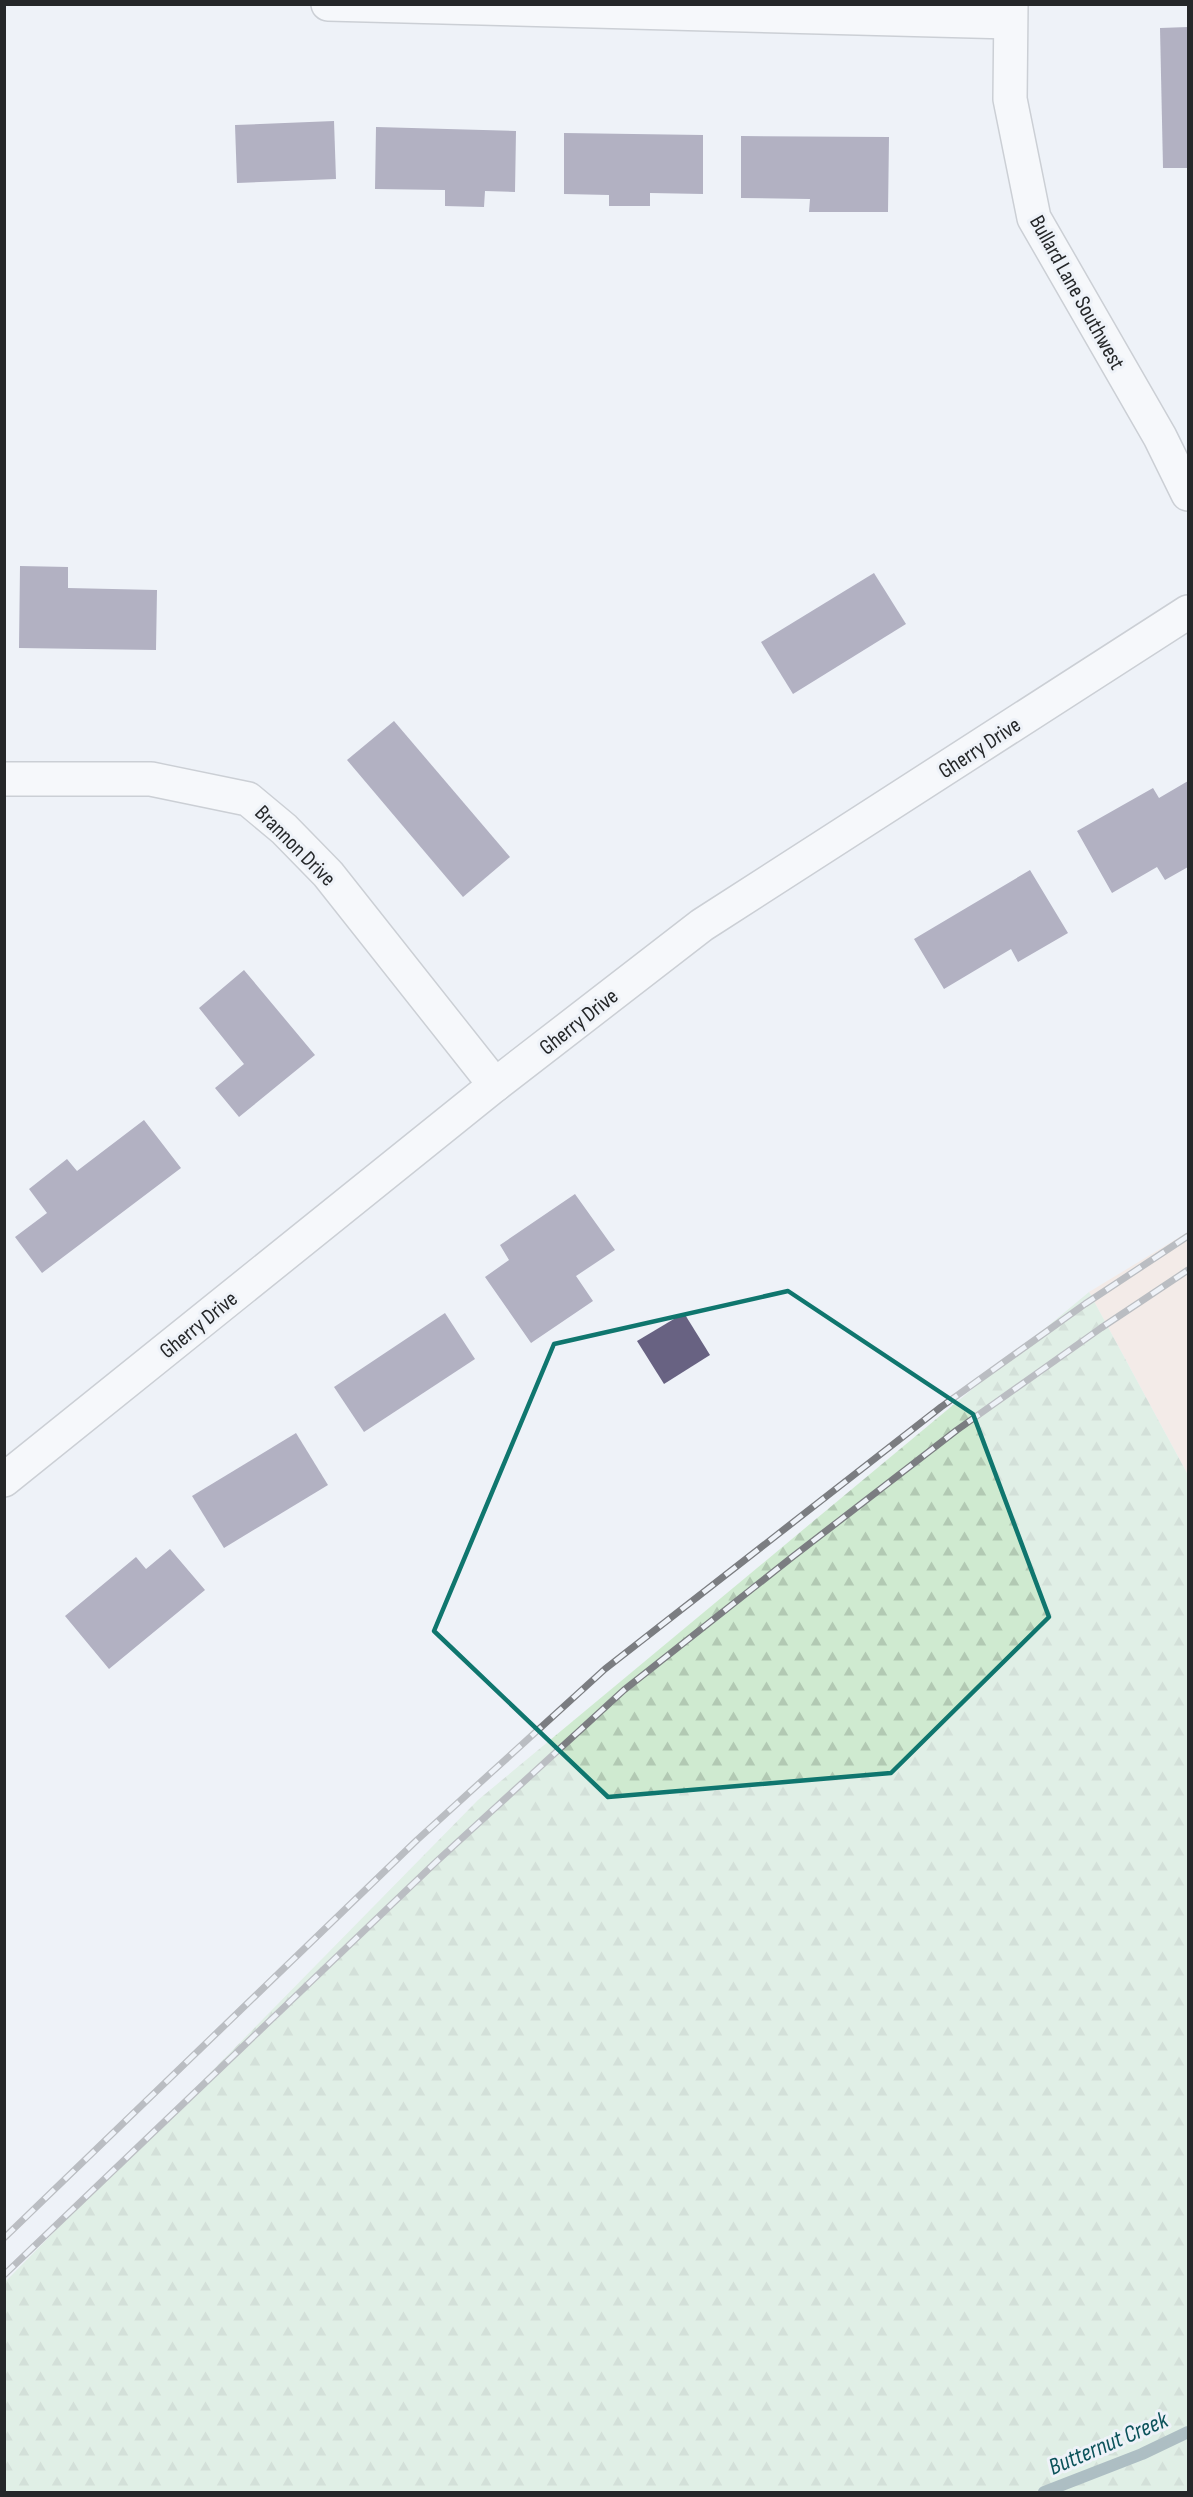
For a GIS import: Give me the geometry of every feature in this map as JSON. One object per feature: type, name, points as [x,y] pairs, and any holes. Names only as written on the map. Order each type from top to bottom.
[{"type":"street","points":[[328,4],[1010,13]]},
{"type":"street","name":"Bullard Lane Southwest","points":[[1010,13],[1010,99],[1034,218],[1160,437],[1188,494]]},
{"type":"street","name":"Gherry Drive","points":[[4,1480],[495,1085],[702,925],[1188,612]]},
{"type":"street","name":"Brannon Drive","points":[[4,779],[151,779],[248,799],[284,829],[328,874],[495,1085]]},
{"type":"highlighted area","points":[[788,1291],[973,1414],[1049,1617],[891,1773],[608,1797],[434,1631],[554,1344]]},
{"type":"shaded area","points":[[1188,1232],[1188,1475],[1089,1292]]},
{"type":"green space","points":[[1089,1292],[1188,1475],[1188,2492],[5,2492],[5,2282],[478,1800]]},
{"type":"building","points":[[1188,27],[1188,168],[1163,168],[1160,28]]},
{"type":"building","points":[[334,121],[336,179],[237,183],[235,125]]},
{"type":"building","points":[[376,127],[516,131],[515,192],[485,191],[484,207],[445,206],[445,190],[375,189]]},
{"type":"building","points":[[564,133],[703,135],[703,194],[650,193],[650,206],[609,206],[609,195],[564,194]]},
{"type":"building","points":[[741,136],[889,137],[888,212],[809,212],[810,199],[741,198]]},
{"type":"building","points":[[20,566],[68,567],[68,588],[157,590],[156,650],[19,648]]},
{"type":"building","points":[[874,573],[906,624],[793,694],[761,642]]},
{"type":"building","points":[[394,721],[510,857],[463,897],[347,760]]},
{"type":"building","points":[[1188,781],[1188,867],[1165,880],[1157,867],[1112,893],[1077,831],[1153,788],[1159,798]]},
{"type":"building","points":[[1030,870],[1068,933],[1018,962],[1011,949],[944,989],[914,939]]},
{"type":"building","points":[[244,970],[315,1055],[239,1117],[215,1088],[244,1064],[199,1008]]},
{"type":"building","points":[[144,1120],[181,1168],[42,1273],[15,1237],[47,1213],[29,1189],[67,1159],[77,1171]]},
{"type":"building","points":[[575,1194],[615,1250],[576,1276],[593,1301],[531,1343],[485,1277],[509,1260],[500,1245]]},
{"type":"building","points":[[445,1313],[475,1359],[364,1432],[334,1387]]},
{"type":"building","points":[[684,1313],[710,1355],[664,1384],[637,1341]]},
{"type":"building","points":[[296,1433],[328,1485],[224,1548],[192,1496]]},
{"type":"building","points":[[170,1549],[205,1590],[109,1669],[65,1616],[136,1557],[146,1569]]},
{"type":"waterway","name":"Butternut Creek","points":[[1044,2492],[1142,2454],[1188,2432]]},
{"type":"railway","points":[[4,2238],[417,1840],[605,1669],[941,1407],[1085,1304],[1188,1236]]},
{"type":"railway","points":[[4,2275],[437,1861],[624,1690],[957,1430],[1101,1328],[1188,1270]]}]
